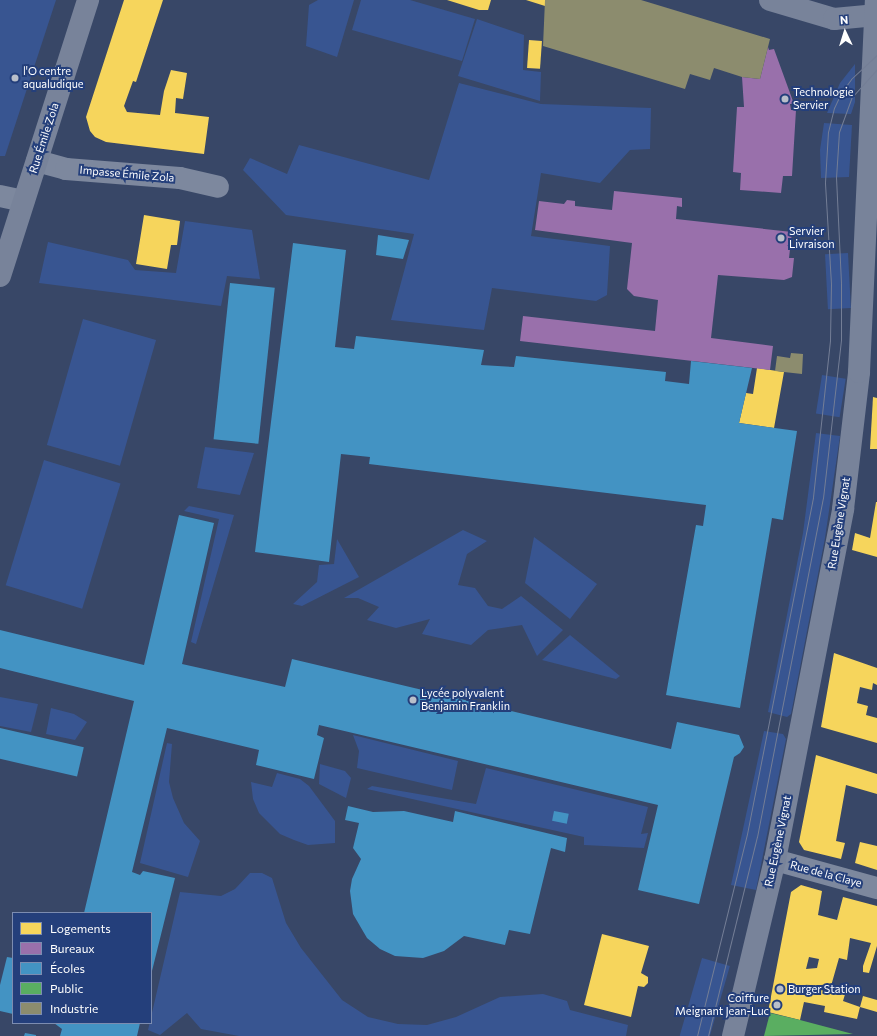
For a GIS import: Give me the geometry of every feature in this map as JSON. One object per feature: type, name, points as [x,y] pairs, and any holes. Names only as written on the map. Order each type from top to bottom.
[{"type":"street","name":"Rue Émile Zola","points":[[0,276],[88,0]]},
{"type":"street","points":[[770,0],[834,19],[876,12]]},
{"type":"street","name":"Rue Eugène Vignat","points":[[733,1036],[775,860],[840,522],[851,445],[859,372],[876,12]]},
{"type":"street","name":"Impasse Émile Zola","points":[[37,161],[66,169],[180,178],[218,187]]},
{"type":"street","points":[[0,196],[23,202]]},
{"type":"street","name":"Rue de la Claye","points":[[775,860],[877,888]]},
{"type":"shaded area","name":"l'O centre aqualudique","points":[[0,0],[56,0],[5,156],[0,156]]},
{"type":"shaded area","points":[[318,0],[354,0],[337,57],[306,46],[309,5]]},
{"type":"shaded area","points":[[361,0],[410,0],[475,19],[462,61],[352,30]]},
{"type":"shaded area","points":[[477,19],[524,35],[523,70],[541,72],[540,101],[458,76]]},
{"type":"shaded area","points":[[855,64],[855,102],[851,114],[827,113],[840,83]]},
{"type":"shaded area","points":[[459,83],[541,104],[651,108],[650,149],[630,150],[600,183],[541,173],[531,236],[610,246],[607,295],[596,301],[492,288],[484,330],[391,320],[414,234],[286,215],[243,170],[250,158],[287,174],[299,145],[429,180]]},
{"type":"shaded area","points":[[824,123],[852,125],[849,177],[821,178],[820,150]]},
{"type":"shaded area","points":[[185,221],[252,230],[260,279],[227,276],[221,306],[39,283],[48,242],[128,260],[135,270],[176,273]]},
{"type":"shaded area","points":[[848,253],[851,308],[828,309],[825,254]]},
{"type":"shaded area","points":[[83,319],[156,340],[120,466],[47,445]]},
{"type":"shaded area","points":[[822,375],[846,379],[840,417],[816,414]]},
{"type":"shaded area","points":[[816,433],[840,436],[825,538],[791,714],[787,717],[768,712],[803,533]]},
{"type":"shaded area","points":[[205,447],[254,453],[240,495],[197,488]]},
{"type":"shaded area","points":[[44,460],[121,483],[82,609],[6,585]]},
{"type":"shaded area","points":[[189,506],[234,515],[196,644],[191,642],[219,519],[184,511]]},
{"type":"shaded area","points":[[463,530],[487,541],[467,554],[458,585],[475,588],[488,606],[502,609],[521,596],[563,630],[537,656],[522,625],[488,630],[471,645],[422,634],[430,619],[396,628],[367,620],[379,607],[358,598],[344,598]]},
{"type":"shaded area","points":[[534,537],[597,584],[570,619],[525,583]]},
{"type":"shaded area","points":[[337,539],[359,577],[302,606],[293,604],[317,582],[319,565],[334,564]]},
{"type":"shaded area","points":[[570,635],[620,676],[616,679],[542,660]]},
{"type":"shaded area","points":[[0,697],[38,704],[31,732],[0,726]]},
{"type":"shaded area","points":[[51,708],[74,714],[87,722],[75,740],[46,734]]},
{"type":"shaded area","points":[[764,731],[783,734],[786,739],[756,890],[731,885]]},
{"type":"shaded area","points":[[353,735],[458,761],[452,790],[357,768],[359,751]]},
{"type":"shaded area","points":[[167,743],[172,744],[169,782],[173,798],[184,823],[200,841],[188,877],[140,863]]},
{"type":"shaded area","points":[[320,764],[345,771],[351,778],[346,798],[319,784]]},
{"type":"shaded area","points":[[486,768],[648,807],[641,834],[648,833],[644,848],[584,845],[584,837],[367,789],[372,786],[476,804]]},
{"type":"shaded area","points":[[277,773],[300,779],[309,786],[335,821],[335,843],[308,845],[294,840],[280,834],[259,813],[253,799],[251,782],[272,787]]},
{"type":"shaded area","points":[[250,873],[262,873],[272,878],[286,923],[301,948],[342,1000],[368,1017],[398,1024],[427,1025],[456,1017],[500,997],[543,994],[567,1001],[570,1010],[628,1025],[626,1036],[239,1036],[201,1029],[187,1013],[160,1035],[148,1030],[149,1024],[152,1024],[152,1013],[180,892],[221,896],[235,889]]},
{"type":"shaded area","points":[[702,958],[730,966],[710,1036],[680,1036]]},
{"type":"building: Logements","points":[[124,0],[163,0],[136,82],[133,81],[124,106],[127,112],[160,115],[164,91],[171,70],[187,73],[183,99],[176,98],[175,113],[209,117],[204,154],[106,142],[95,137],[90,131],[86,117]]},
{"type":"building: Logements","points":[[447,0],[491,0],[488,10],[479,10]]},
{"type":"building: Logements","points":[[526,0],[545,0],[545,6]]},
{"type":"building: Logements","points":[[529,40],[542,41],[540,69],[527,68]]},
{"type":"building: Logements","points":[[144,215],[180,221],[177,245],[171,245],[167,269],[136,264]]},
{"type":"building: Logements","points":[[757,368],[784,372],[774,428],[739,423],[746,393],[753,394]]},
{"type":"building: Logements","points":[[873,397],[877,398],[877,449],[870,449]]},
{"type":"building: Logements","points":[[876,502],[877,557],[852,550],[855,533],[870,538]]},
{"type":"building: Logements","points":[[834,653],[877,668],[877,685],[873,683],[872,690],[860,687],[857,703],[868,706],[866,715],[877,718],[877,743],[821,727]]},
{"type":"building: Logements","points":[[816,755],[877,774],[877,794],[846,785],[836,841],[845,843],[841,859],[804,850],[799,842]]},
{"type":"building: Logements","points":[[860,842],[877,846],[877,870],[855,863]]},
{"type":"building: Logements","points":[[801,885],[822,891],[818,915],[837,920],[843,897],[877,906],[877,946],[869,973],[863,972],[863,966],[871,943],[850,938],[847,960],[839,958],[831,986],[846,991],[843,1001],[860,1007],[857,1019],[824,1012],[825,1006],[804,1002],[800,1020],[768,1012],[791,892]],"holes":[[[809,957],[819,959],[817,968],[806,969]]]},
{"type":"building: Logements","points":[[602,934],[649,946],[641,973],[648,977],[648,983],[644,987],[638,986],[631,1017],[584,1005]]},
{"type":"building: Logements","points":[[863,996],[877,1000],[877,1012],[860,1007]]},
{"type":"building: Bureaux","points":[[768,47],[769,50],[774,49],[794,104],[790,104],[791,110],[796,110],[792,176],[783,176],[781,193],[740,190],[741,173],[733,172],[737,107],[744,107],[742,77],[760,79]]},
{"type":"building: Bureaux","points":[[614,191],[682,198],[682,207],[677,206],[676,219],[792,232],[789,258],[794,258],[792,277],[784,280],[718,275],[711,338],[773,346],[770,370],[520,341],[523,316],[655,331],[658,300],[634,296],[627,289],[632,243],[535,230],[539,201],[564,204],[567,200],[575,201],[575,206],[612,210]]},
{"type":"building: Écoles","points":[[378,235],[409,240],[403,259],[376,255]]},
{"type":"building: Écoles","points":[[293,243],[346,250],[335,347],[354,349],[356,336],[484,350],[481,365],[514,367],[516,356],[666,372],[665,381],[689,384],[691,361],[752,368],[739,423],[797,431],[783,520],[772,518],[740,708],[666,695],[696,525],[703,526],[706,505],[369,464],[370,457],[341,454],[329,562],[255,552]]},
{"type":"building: Écoles","points":[[230,283],[275,288],[258,444],[214,439]]},
{"type":"building: Écoles","points":[[179,515],[214,523],[182,664],[285,687],[292,659],[671,749],[677,722],[739,735],[744,747],[740,753],[734,757],[699,904],[638,890],[658,805],[319,725],[317,735],[324,738],[314,779],[256,765],[259,750],[167,728],[132,872],[140,875],[143,871],[175,878],[152,971],[152,912],[84,912],[134,701],[0,668],[0,630],[144,665]]},
{"type":"building: Écoles","points":[[0,728],[84,747],[77,777],[0,759]]},
{"type":"building: Écoles","points":[[348,806],[373,812],[404,811],[453,822],[455,811],[567,838],[565,852],[551,848],[530,934],[509,930],[505,945],[464,936],[444,951],[423,958],[395,956],[380,949],[367,938],[353,914],[350,891],[352,879],[361,859],[353,848],[359,823],[345,820]]},
{"type":"building: Écoles","points":[[554,811],[569,814],[567,824],[552,821]]},
{"type":"building: Écoles","points":[[7,957],[12,958],[12,1014],[0,1011],[0,985]]},
{"type":"building: Écoles","points":[[55,1024],[140,1024],[137,1036],[60,1036],[62,1029]]},
{"type":"building: Écoles","points":[[25,1033],[36,1035],[36,1036],[24,1036]]},
{"type":"building: Public","points":[[770,1013],[800,1020],[853,1034],[764,1036]]},
{"type":"building: Industrie","points":[[545,0],[641,0],[770,39],[760,79],[742,77],[714,68],[710,80],[690,74],[685,89],[543,46]]},
{"type":"building: Industrie","points":[[791,353],[803,354],[802,374],[775,371],[777,356],[790,358]]},
{"type":"tram line","points":[[697,1036],[747,834],[813,497],[830,340],[831,284],[825,182],[828,132],[834,108],[841,93],[851,79],[877,55]]},
{"type":"tram line","points":[[708,1036],[757,837],[823,498],[841,340],[841,283],[836,178],[839,132],[852,97],[877,69]]},
{"type":"place","name":"l'O centre aqualudique","points":[[15,78]]},
{"type":"place","name":"Technologie Servier","points":[[785,99]]},
{"type":"place","name":"Servier Livraison","points":[[781,238]]},
{"type":"place","name":"Lycée polyvalent Benjamin Franklin","points":[[413,700]]},
{"type":"place","name":"Burger Station","points":[[780,989]]},
{"type":"place","name":"Coiffure Meignant Jean-Luc","points":[[777,1005]]}]
